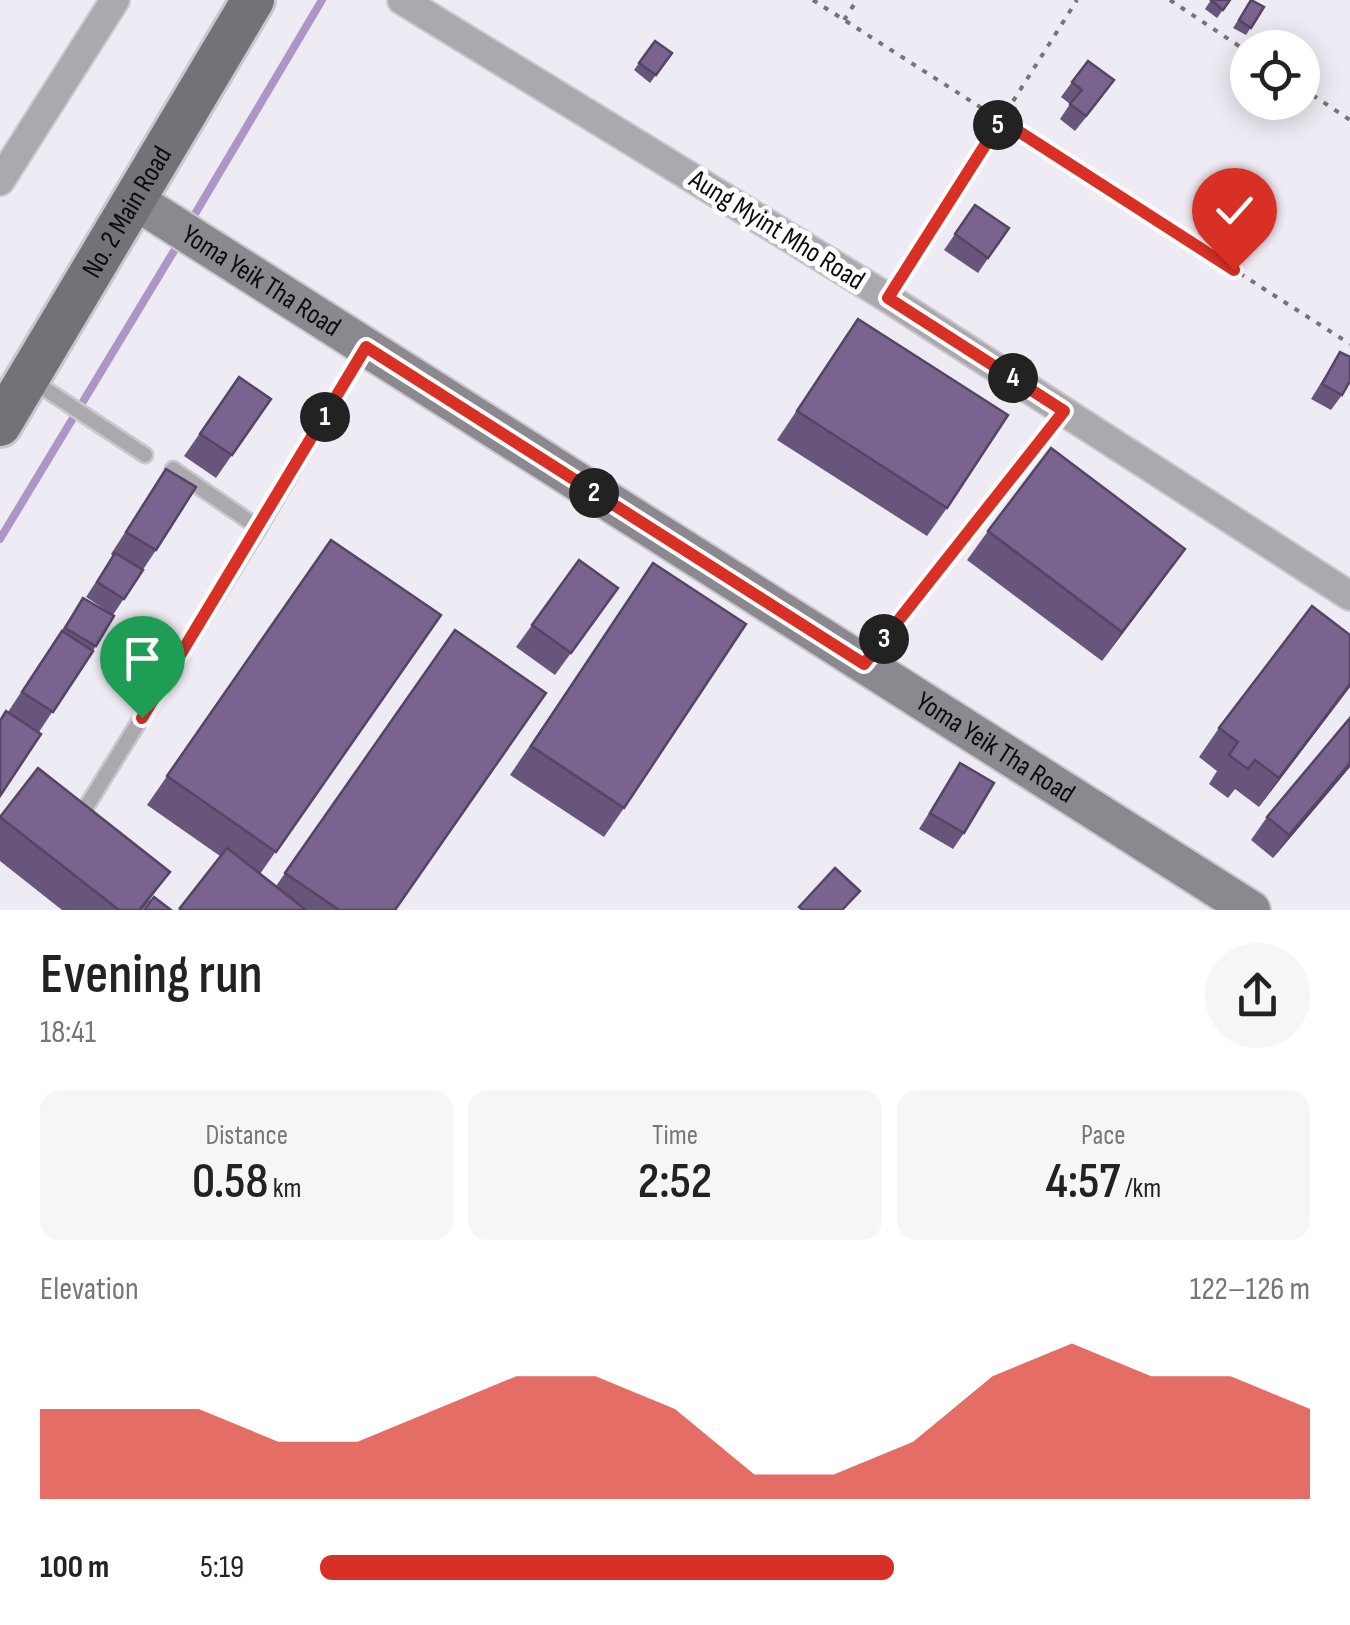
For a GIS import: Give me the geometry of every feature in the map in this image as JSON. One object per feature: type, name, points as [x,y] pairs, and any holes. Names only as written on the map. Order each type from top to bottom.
[{"type":"main road","name":"No. 2 Main Road","points":[[0,424],[253,0]]},
{"type":"street","points":[[2,172],[115,0]]},
{"type":"street","name":"Aung Myint Mho Road","points":[[402,0],[888,298],[1350,596]]},
{"type":"street","name":"Yoma Yeik Tha Road","points":[[133,200],[1251,910]]},
{"type":"lane","points":[[83,812],[366,347]]},
{"type":"lane","points":[[28,377],[145,454]]},
{"type":"lane","points":[[864,664],[1064,411]]},
{"type":"lane","points":[[173,469],[259,528]]},
{"type":"path","points":[[814,0],[1350,344]]},
{"type":"path","points":[[844,20],[857,0]]},
{"type":"path","points":[[888,298],[1076,0]]},
{"type":"path","points":[[1170,0],[1230,40]]},
{"type":"path","points":[[1320,100],[1350,120]]},
{"type":"building","points":[[1211,0],[1230,0],[1223,10]]},
{"type":"building","points":[[1251,0],[1264,7],[1251,28],[1239,20]]},
{"type":"building","points":[[655,41],[672,53],[656,75],[639,63]]},
{"type":"building","points":[[1088,61],[1114,80],[1086,116],[1070,104],[1082,90],[1072,82]]},
{"type":"building","points":[[975,205],[1009,228],[988,258],[955,234]]},
{"type":"building","points":[[858,319],[1008,415],[947,508],[797,411]]},
{"type":"building","points":[[1340,352],[1350,357],[1350,381],[1342,395],[1322,384]]},
{"type":"building","points":[[239,377],[271,399],[232,455],[200,434]]},
{"type":"building","points":[[1051,448],[1185,549],[1122,632],[988,531]]},
{"type":"building","points":[[166,469],[196,487],[156,550],[126,532]]},
{"type":"building","points":[[331,540],[441,615],[276,852],[167,776]]},
{"type":"building","points":[[115,553],[143,570],[124,599],[97,582]]},
{"type":"building","points":[[579,560],[618,588],[571,653],[532,625]]},
{"type":"building","points":[[653,563],[746,624],[624,808],[531,746]]},
{"type":"building","points":[[83,598],[114,616],[96,646],[65,628]]},
{"type":"building","points":[[1312,606],[1350,635],[1350,684],[1279,778],[1255,760],[1248,769],[1229,755],[1238,742],[1219,728]]},
{"type":"building","points":[[455,630],[546,693],[395,910],[339,910],[285,873]]},
{"type":"building","points":[[62,631],[93,651],[53,712],[22,692]]},
{"type":"building","points":[[6,711],[41,734],[0,796],[0,721]]},
{"type":"building","points":[[1350,718],[1350,763],[1289,835],[1267,817]]},
{"type":"building","points":[[960,763],[994,783],[964,833],[930,813]]},
{"type":"building","points":[[38,768],[170,872],[139,910],[119,910],[0,817]]},
{"type":"building","points":[[227,848],[306,910],[180,908]]},
{"type":"building","points":[[835,868],[860,891],[842,910],[799,907]]},
{"type":"building","points":[[154,897],[171,910],[144,910]]},
{"type":"waterway","points":[[189,224],[322,0]]},
{"type":"waterway","points":[[0,539],[180,241]]},
{"type":"route","points":[[142,718],[366,347],[864,664],[1064,411],[888,298],[1001,120],[1234,270]]}]
